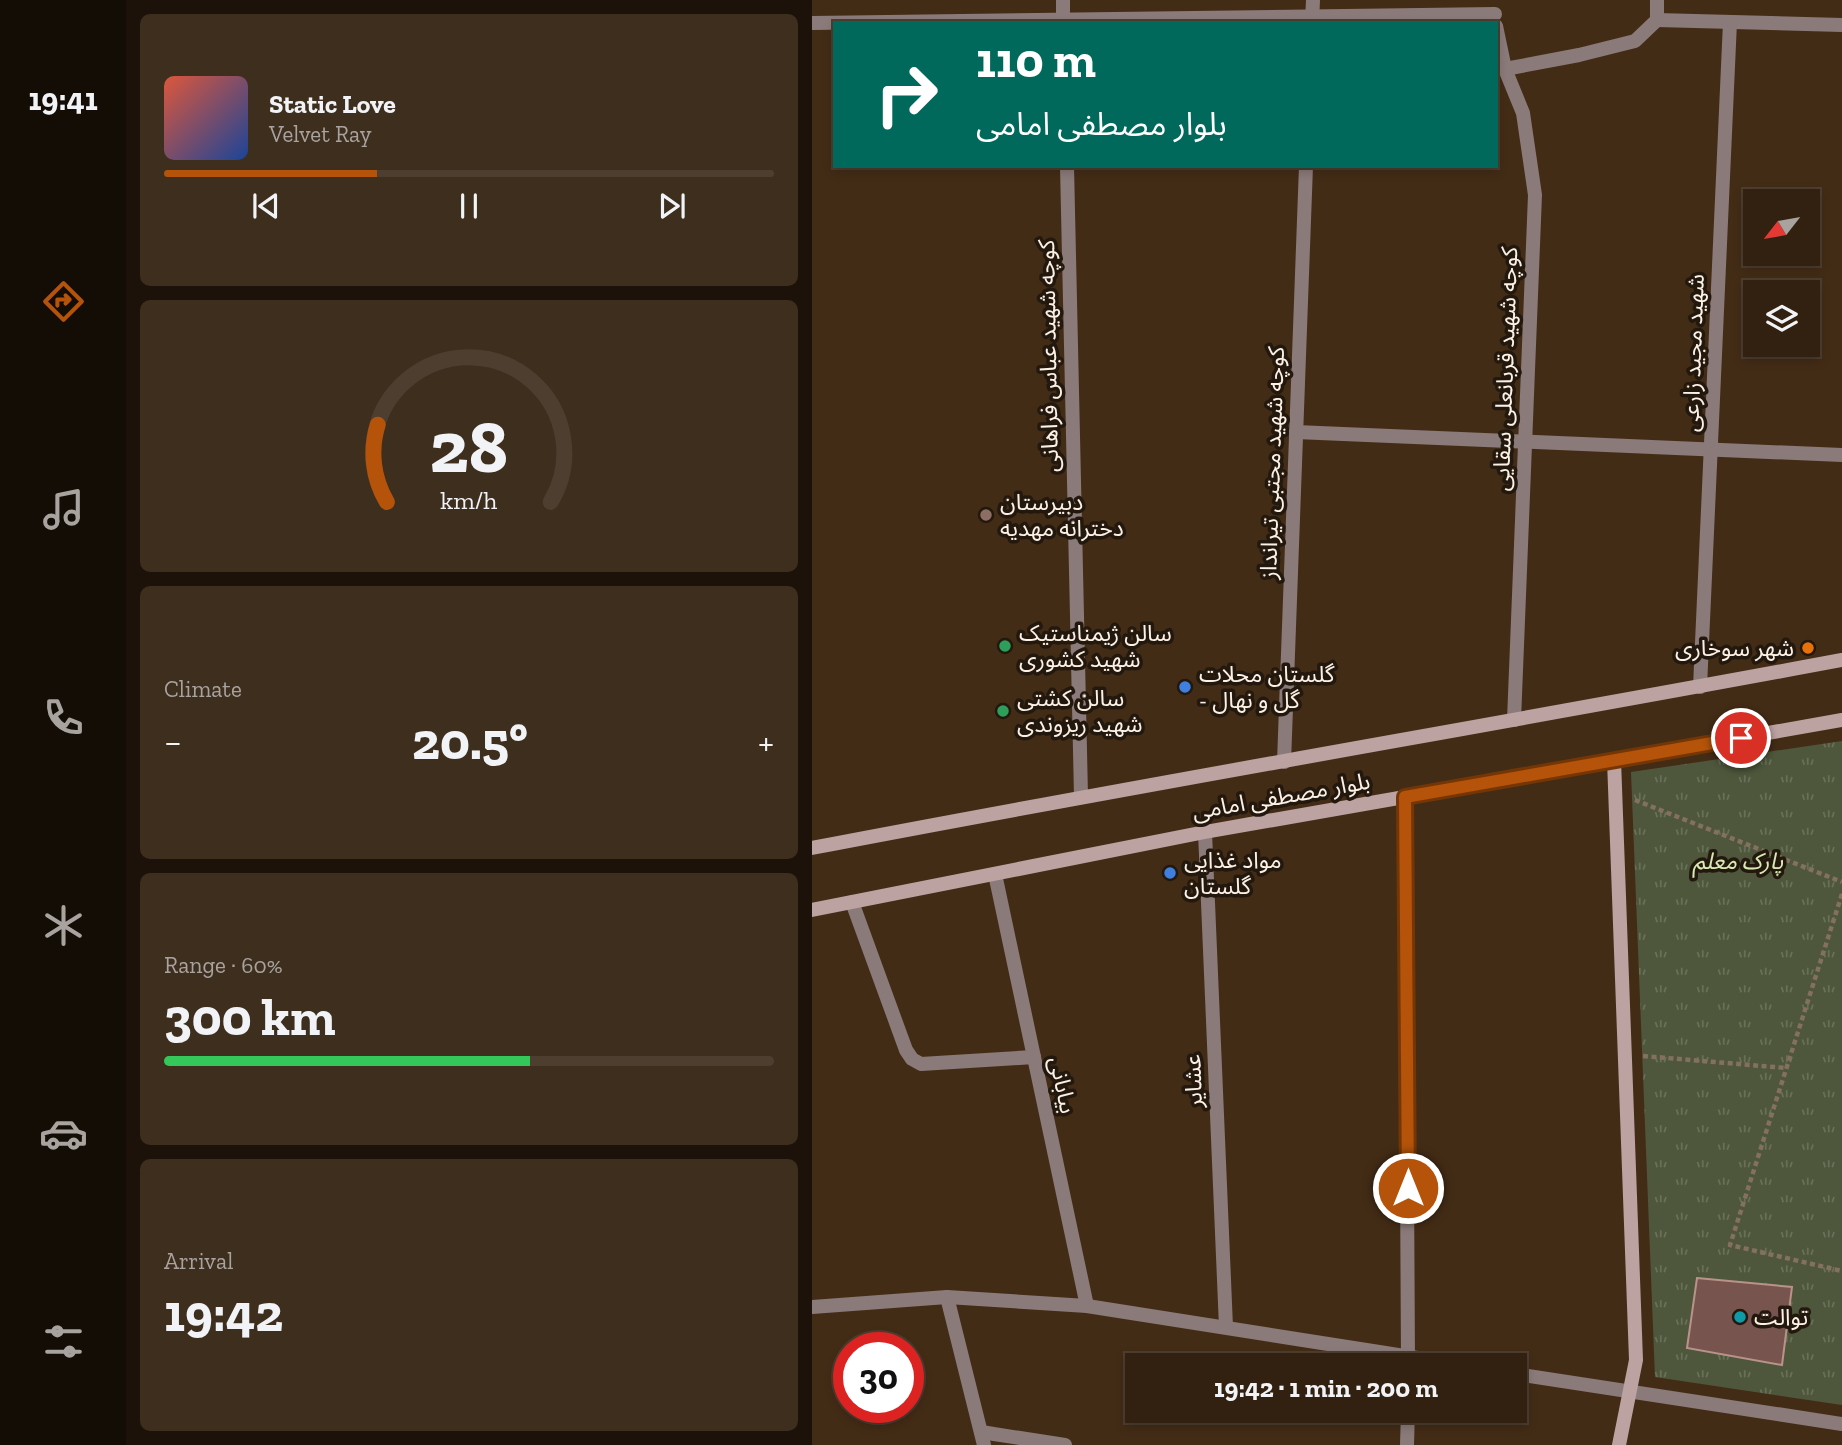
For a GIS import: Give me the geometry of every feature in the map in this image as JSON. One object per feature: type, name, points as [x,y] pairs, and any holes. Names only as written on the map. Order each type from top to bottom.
[{"type":"main road","name":"بلوار مصطفی امامی","points":[[812,848],[1081,796],[1842,660]]},
{"type":"main road","name":"بلوار مصطفی امامی","points":[[812,910],[1205,832],[1842,720]]},
{"type":"main road","points":[[1614,760],[1636,1360],[1619,1445]]},
{"type":"street","points":[[1063,0],[1063,21],[1495,15]]},
{"type":"street","points":[[1312,0],[1312,19]]},
{"type":"street","points":[[1657,0],[1657,20]]},
{"type":"street","points":[[1505,69],[1635,41],[1657,20],[1842,24]]},
{"type":"street","name":"شهید مجید زارعی","points":[[1700,687],[1730,22]]},
{"type":"street","points":[[812,23],[833,23]]},
{"type":"street","name":"کوچه شهید قربانعلی سقایی","points":[[1498,31],[1505,69],[1522,113],[1535,195],[1514,720]]},
{"type":"street","name":"کوچه شهید عباس فراهانی","points":[[1067,168],[1081,796]]},
{"type":"street","name":"کوچه شهید مجتبی تیرانداز","points":[[1283,762],[1306,168]]},
{"type":"street","points":[[1296,432],[1842,455]]},
{"type":"street","points":[[1405,797],[1408,1353]]},
{"type":"street","name":"عشایر","points":[[1205,832],[1226,1327]]},
{"type":"street","name":"بیابانی","points":[[995,874],[1087,1306]]},
{"type":"street","points":[[852,902],[906,1050],[912,1059],[921,1064],[1034,1058]]},
{"type":"street","points":[[812,1307],[947,1297],[1087,1306],[1226,1327],[1365,1353]]},
{"type":"street","points":[[947,1297],[983,1438],[1065,1445]]},
{"type":"street","points":[[1527,1376],[1842,1424]]},
{"type":"street","points":[[1407,1445],[1408,1423]]},
{"type":"path","points":[[1615,793],[1842,883]]},
{"type":"path","points":[[1842,894],[1730,1245],[1842,1271]]},
{"type":"path","points":[[1625,1055],[1786,1068]]},
{"type":"green space","name":"پارک معلم","points":[[1842,741],[1842,1405],[1655,1377],[1631,772]]},
{"type":"building","name":"توالت","points":[[1697,1278],[1792,1287],[1782,1365],[1687,1348]]},
{"type":"place","name":"دبیرستان دخترانه مهدیه","points":[[986,515]]},
{"type":"place","name":"سالن ژیمناستیک شهید کشوری","points":[[1005,646]]},
{"type":"place","name":"شهر سوخاری","points":[[1808,648]]},
{"type":"place","name":"گلستان محلات - گل و نهال","points":[[1185,687]]},
{"type":"place","name":"سالن کشتی شهید ریزوندی","points":[[1003,711]]},
{"type":"place","name":"مواد غذایی گلستان","points":[[1170,873]]},
{"type":"place","name":"توالت","points":[[1740,1317]]},
{"type":"route","points":[[1408,1188],[1405,797],[1741,738]]}]
